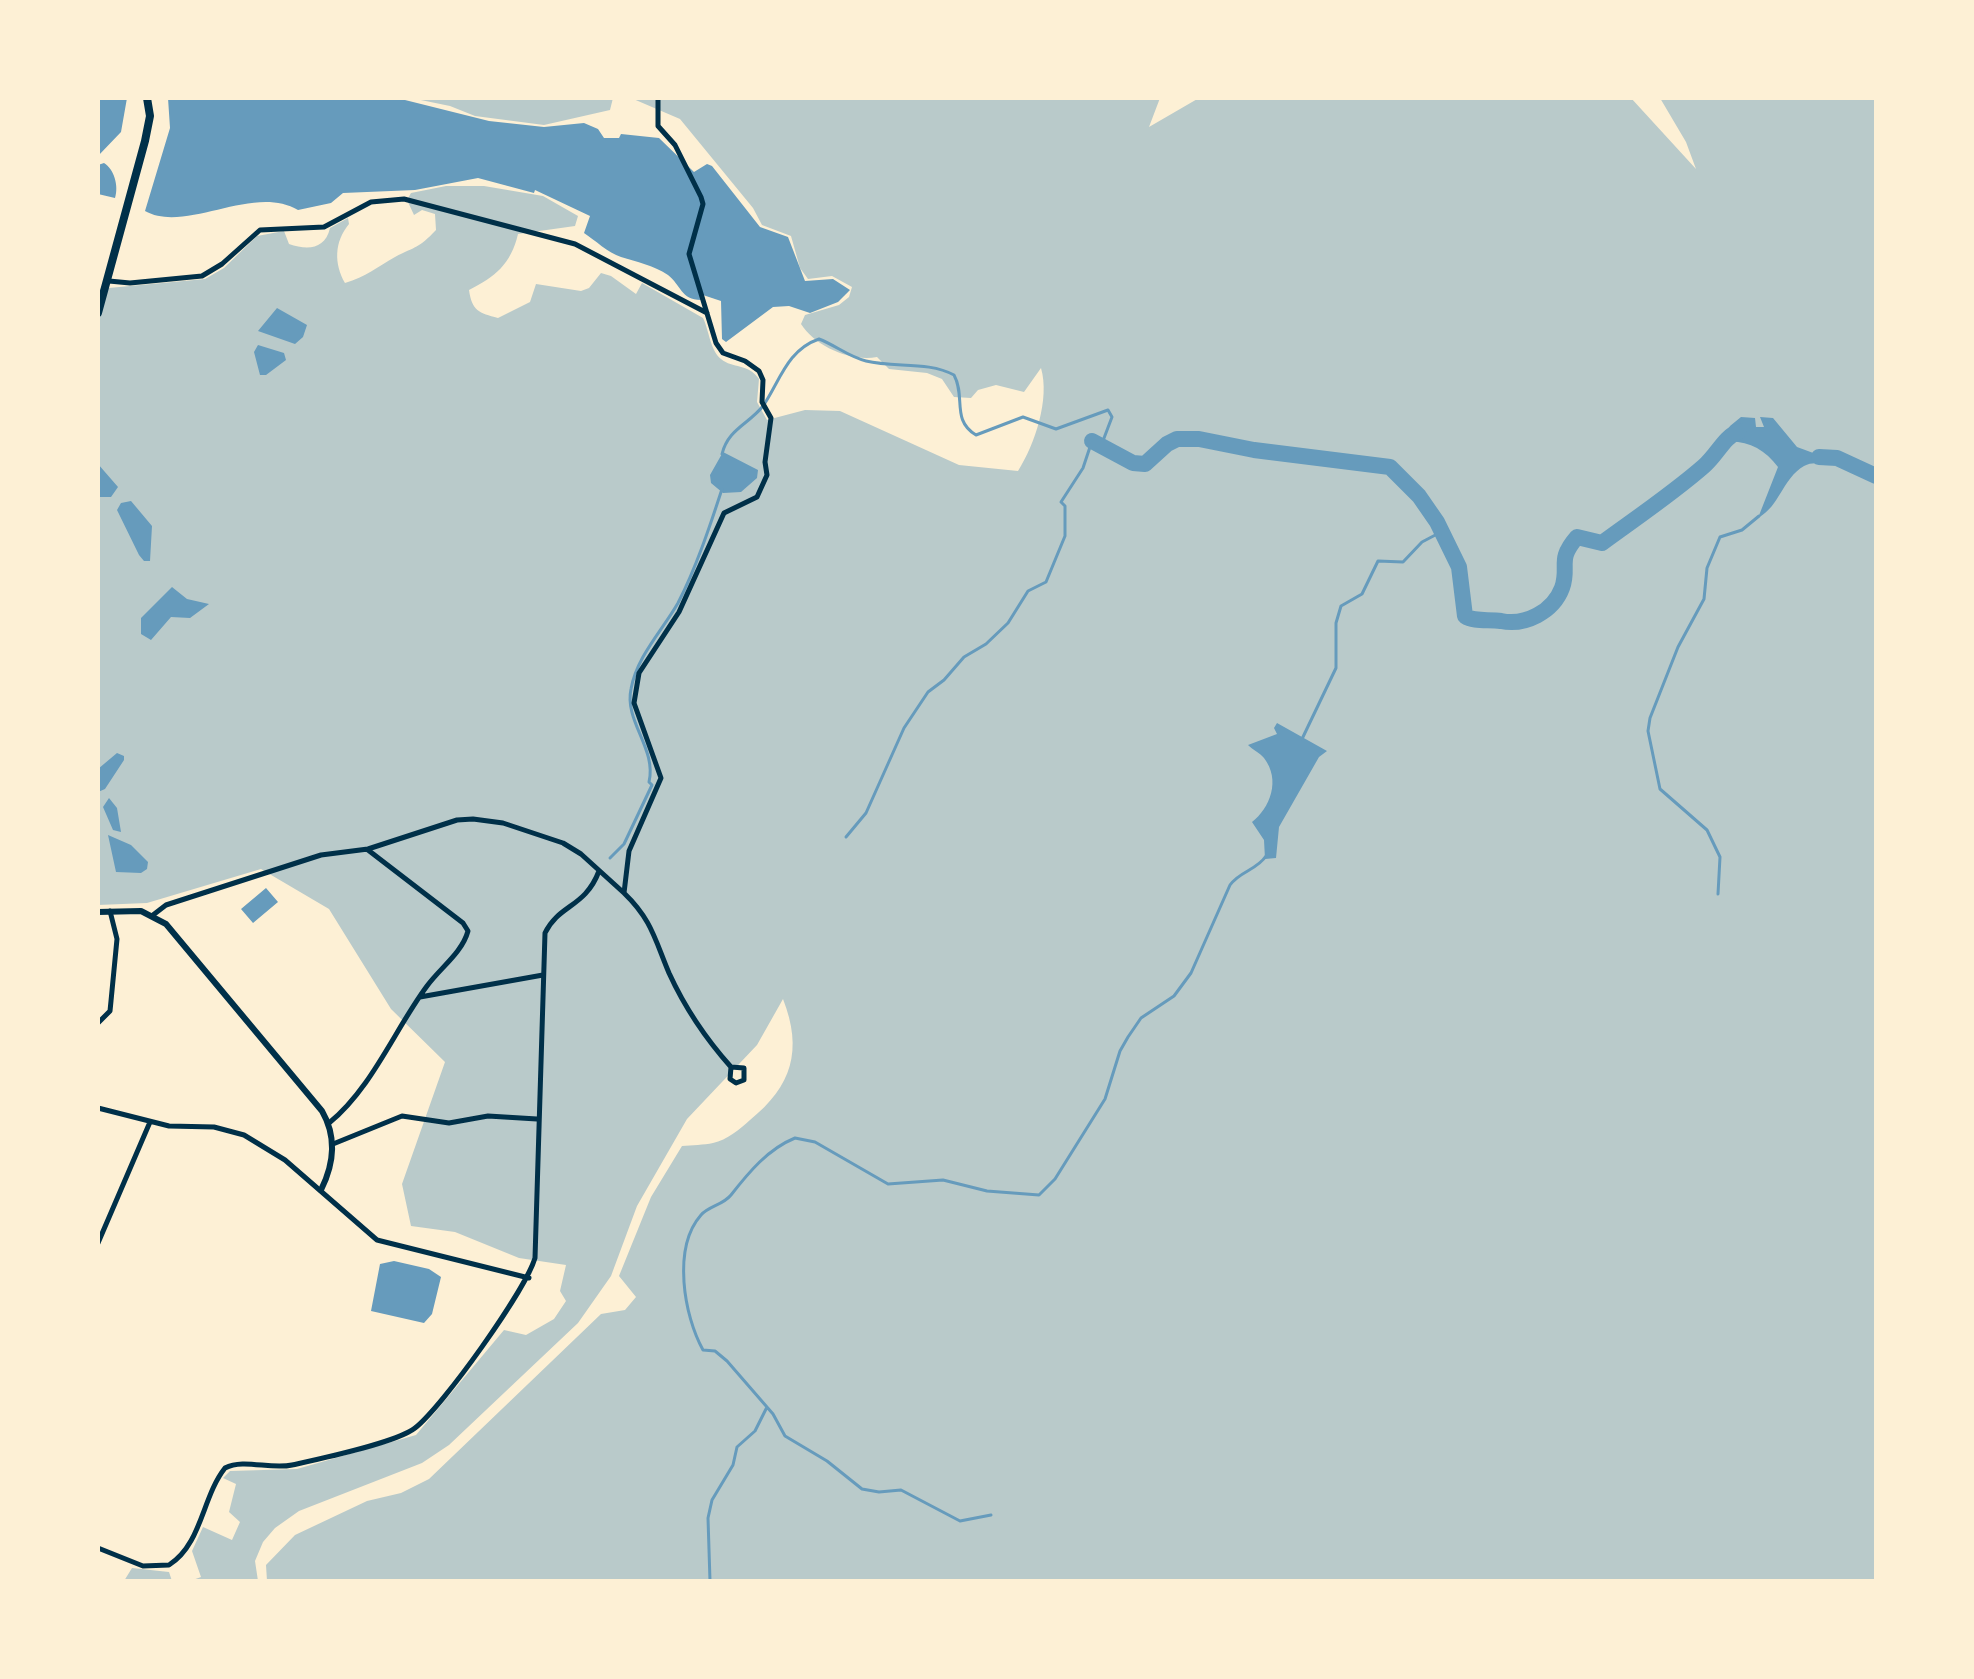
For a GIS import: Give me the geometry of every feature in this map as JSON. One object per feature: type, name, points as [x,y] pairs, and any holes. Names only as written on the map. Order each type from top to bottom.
[{"type":"main road","points":[[98,313],[145,141],[150,116],[147,98]]},
{"type":"street","points":[[624,893],[629,851],[661,778],[634,703],[639,673],[679,612],[724,513],[757,497],[767,475],[765,462],[771,418],[762,402],[763,380],[759,371],[745,361],[723,353],[716,343],[689,254],[703,204],[681,158],[658,126],[658,98]]},
{"type":"street","points":[[109,281],[130,283],[202,276],[222,264],[260,230],[324,227],[371,202],[404,199],[575,244],[707,313]]},
{"type":"street","points":[[153,915],[166,905],[321,855],[368,849],[457,820],[488,820],[545,835],[581,854],[624,893],[649,919],[670,975],[702,1034],[731,1067]]},
{"type":"street","points":[[329,1123],[407,1021],[420,997],[462,944],[468,931],[463,923],[368,849]]},
{"type":"street","points":[[98,1548],[143,1566],[169,1565],[188,1549],[214,1484],[225,1468],[239,1464],[282,1467],[382,1441],[414,1429],[432,1411],[529,1278],[535,1258],[545,933],[551,920],[586,896],[599,871]]},
{"type":"street","points":[[98,1023],[110,1011],[117,939],[110,911]]},
{"type":"street","points":[[98,912],[141,911],[153,915],[204,968],[329,1123],[333,1144],[331,1166],[321,1190]]},
{"type":"street","points":[[420,997],[543,975]]},
{"type":"street","points":[[98,1108],[150,1122],[214,1127],[244,1135],[285,1160],[377,1240],[529,1278]]},
{"type":"street","points":[[333,1144],[402,1116],[449,1123],[488,1116],[537,1119]]},
{"type":"street","points":[[98,1243],[150,1122]]},
{"type":"shaded area","points":[[411,98],[613,98],[610,110],[544,125],[475,116],[450,106]]},
{"type":"shaded area","points":[[631,98],[1160,98],[1149,127],[1199,98],[1631,98],[1696,169],[1686,142],[1660,98],[1876,98],[1876,1581],[267,1581],[266,1565],[295,1535],[367,1501],[401,1493],[429,1479],[601,1314],[625,1310],[636,1297],[619,1276],[651,1197],[682,1146],[713,1143],[733,1134],[764,1107],[784,1080],[790,1066],[792,1035],[783,999],[757,1045],[687,1119],[637,1206],[611,1276],[578,1323],[449,1445],[422,1463],[299,1511],[275,1528],[263,1542],[255,1561],[258,1581],[190,1581],[201,1577],[192,1551],[203,1527],[232,1540],[240,1522],[229,1512],[236,1484],[223,1478],[230,1471],[297,1469],[416,1435],[504,1330],[526,1335],[554,1319],[566,1301],[560,1291],[566,1265],[519,1258],[455,1232],[411,1226],[402,1184],[445,1062],[391,1009],[329,909],[261,869],[147,903],[98,905],[98,289],[205,279],[224,268],[257,236],[284,231],[289,244],[314,246],[324,241],[330,228],[348,218],[349,224],[340,238],[337,253],[345,283],[417,246],[436,230],[435,214],[422,210],[414,215],[407,200],[411,193],[446,186],[484,186],[543,196],[578,216],[575,226],[518,234],[511,254],[501,268],[469,290],[474,307],[486,314],[498,318],[530,302],[536,284],[581,291],[589,288],[601,273],[611,276],[636,294],[642,283],[703,318],[717,355],[750,371],[759,379],[757,402],[767,420],[805,410],[840,411],[959,465],[1018,471],[1039,421],[1044,393],[1041,368],[1024,392],[996,385],[978,390],[971,398],[954,397],[942,379],[927,373],[889,369],[877,357],[845,355],[815,339],[801,324],[805,315],[839,305],[849,297],[852,287],[832,276],[808,279],[800,268],[791,236],[762,225],[753,208],[680,119]]},
{"type":"shaded area","points":[[132,1568],[169,1572],[172,1581],[124,1581]]},
{"type":"water","points":[[98,98],[127,98],[121,132],[98,156]]},
{"type":"water","points":[[168,98],[397,98],[489,121],[544,127],[584,123],[598,129],[604,138],[619,138],[621,134],[659,138],[694,172],[707,164],[712,166],[760,227],[788,237],[805,281],[833,279],[850,290],[838,302],[810,313],[789,306],[773,307],[726,342],[722,339],[721,301],[700,294],[701,300],[689,298],[668,275],[606,249],[584,233],[590,216],[535,190],[534,193],[478,178],[415,190],[343,193],[331,203],[298,210],[280,203],[261,202],[180,217],[162,216],[145,211],[170,128]]},
{"type":"water","points":[[104,163],[115,178],[115,198],[98,194],[98,165]]},
{"type":"water","points":[[277,308],[307,325],[303,337],[295,344],[258,331]]},
{"type":"water","points":[[258,345],[284,353],[286,360],[266,375],[260,375],[254,352]]},
{"type":"water","points":[[1741,417],[1755,418],[1756,427],[1764,427],[1760,417],[1773,418],[1797,447],[1816,454],[1840,453],[1839,464],[1813,463],[1804,466],[1791,478],[1771,507],[1758,518],[1778,467],[1754,446],[1723,442],[1730,426]]},
{"type":"water","points":[[723,452],[758,470],[757,478],[741,492],[723,493],[711,483],[710,475]]},
{"type":"water","points":[[98,464],[118,487],[111,497],[98,497]]},
{"type":"water","points":[[131,501],[152,526],[150,561],[144,561],[139,555],[117,510],[121,503]]},
{"type":"water","points":[[172,587],[187,599],[209,604],[190,618],[171,617],[151,640],[141,634],[141,618]]},
{"type":"water","points":[[1277,723],[1327,751],[1319,757],[1279,827],[1276,858],[1265,859],[1264,840],[1252,822],[1268,801],[1272,775],[1264,758],[1248,745],[1277,734],[1274,728]]},
{"type":"water","points":[[117,753],[124,756],[124,760],[105,789],[98,792],[98,769]]},
{"type":"water","points":[[109,798],[117,808],[121,832],[113,830],[103,807]]},
{"type":"water","points":[[108,835],[131,845],[148,862],[147,869],[141,873],[116,872]]},
{"type":"water","points":[[266,888],[278,902],[253,923],[241,909]]},
{"type":"water","points":[[394,1261],[429,1269],[441,1277],[432,1314],[424,1323],[371,1311],[380,1264]]},
{"type":"waterway","points":[[722,454],[729,438],[763,406],[792,358],[819,339],[866,361],[922,366],[954,375],[961,415],[968,429],[976,435],[1023,417],[1056,429],[1108,410],[1112,417],[1101,446]]},
{"type":"waterway","points":[[1092,441],[1133,463],[1145,464],[1177,439],[1199,439],[1254,450],[1390,467],[1419,496],[1437,522],[1459,567],[1465,616],[1510,622],[1537,615],[1558,597],[1564,580],[1565,558],[1577,537],[1602,543],[1692,476],[1709,462],[1729,437],[1739,431]]},
{"type":"waterway","points":[[846,837],[866,813],[904,728],[928,692],[944,680],[964,657],[986,644],[1008,623],[1028,591],[1046,582],[1065,536],[1065,506],[1061,502],[1083,468],[1092,441]]},
{"type":"waterway","points":[[1819,457],[1837,458],[1876,476]]},
{"type":"waterway","points":[[610,858],[624,844],[652,785],[649,782],[649,758],[630,701],[634,677],[644,655],[685,590],[722,489]]},
{"type":"waterway","points":[[1718,894],[1720,857],[1707,830],[1660,789],[1648,731],[1650,718],[1678,647],[1704,599],[1707,568],[1720,537],[1742,530],[1759,516]]},
{"type":"waterway","points":[[1302,739],[1336,668],[1336,623],[1341,606],[1362,594],[1378,561],[1403,562],[1422,542],[1441,532]]},
{"type":"waterway","points":[[991,1515],[960,1521],[901,1490],[879,1492],[862,1489],[827,1461],[785,1436],[773,1414],[727,1361],[715,1351],[703,1350],[696,1336],[684,1282],[686,1245],[692,1229],[701,1215],[728,1198],[768,1155],[795,1138],[815,1142],[888,1184],[943,1180],[987,1191],[1039,1195],[1055,1179],[1105,1099],[1120,1051],[1128,1037],[1141,1018],[1174,996],[1191,973],[1230,885],[1266,856]]},
{"type":"waterway","points":[[710,1581],[708,1518],[712,1500],[733,1465],[737,1447],[755,1431],[767,1407]]}]
